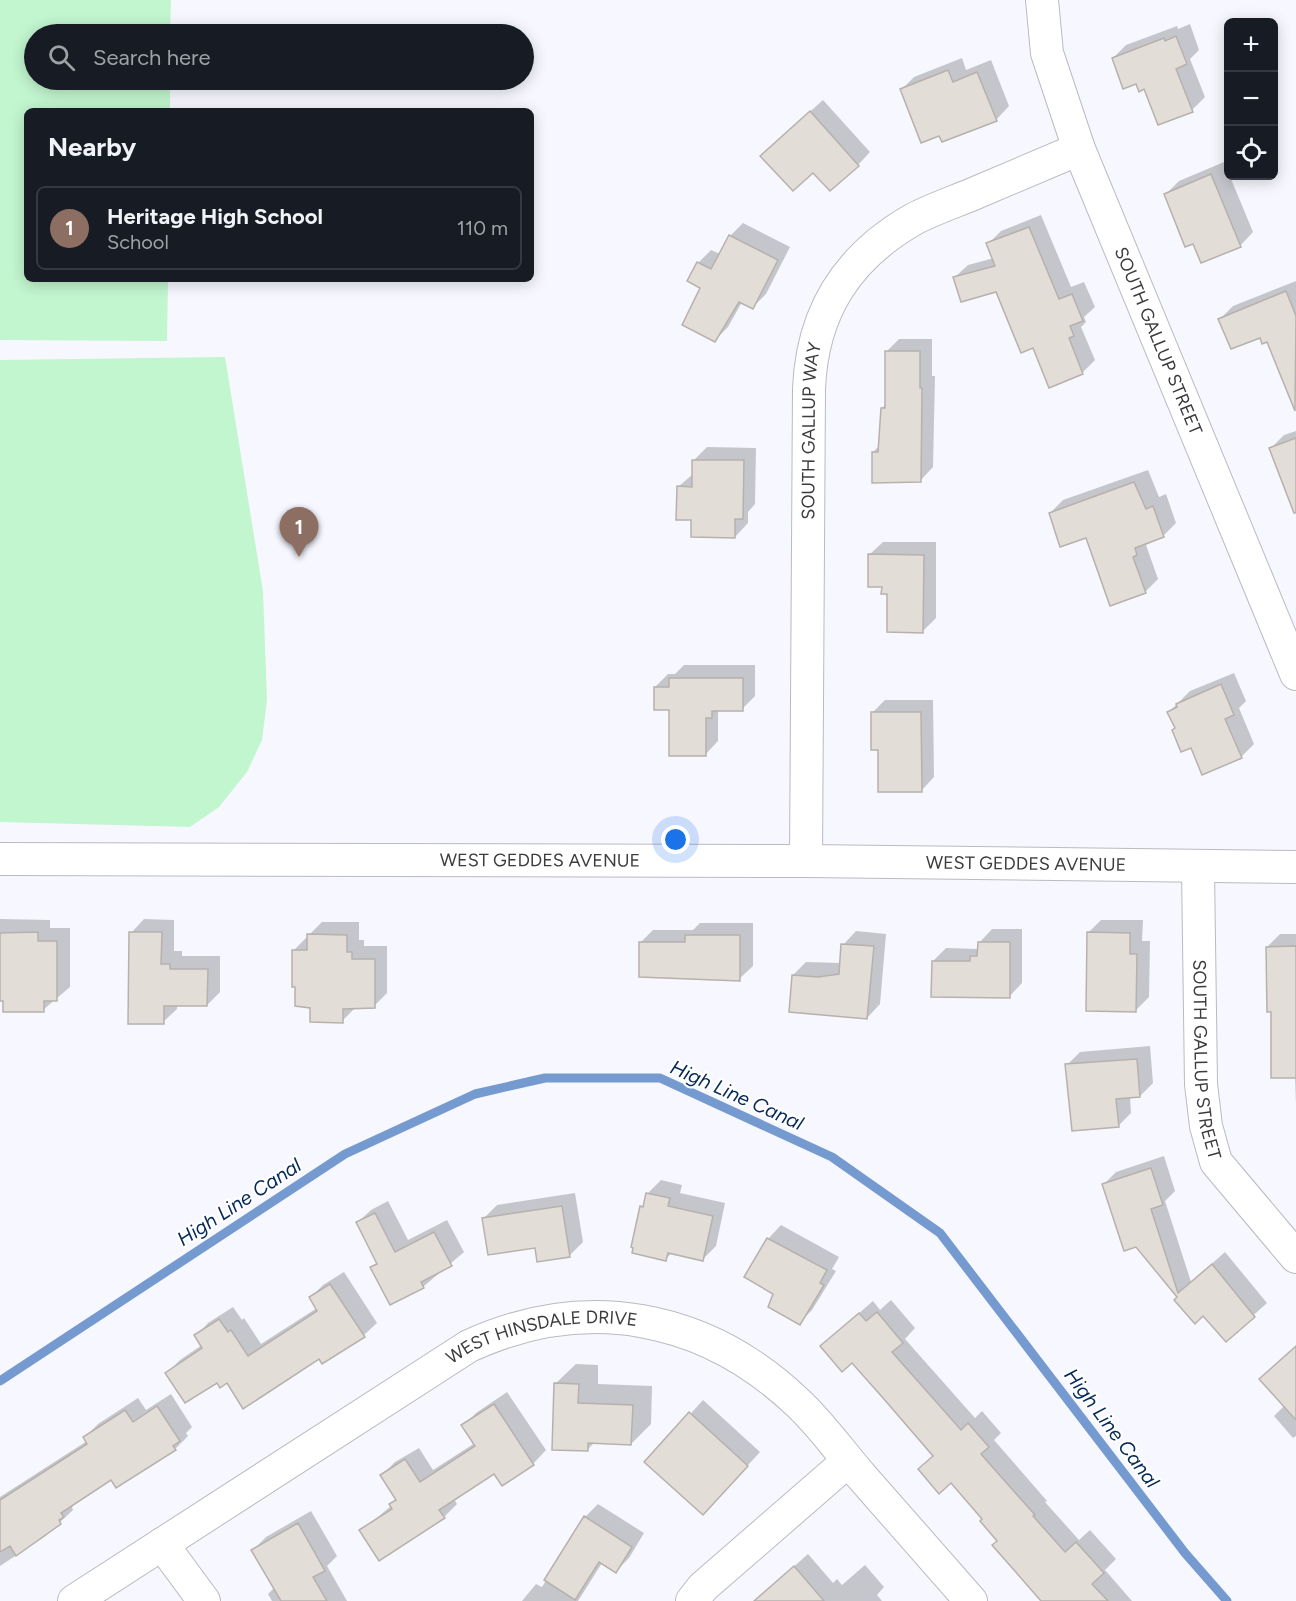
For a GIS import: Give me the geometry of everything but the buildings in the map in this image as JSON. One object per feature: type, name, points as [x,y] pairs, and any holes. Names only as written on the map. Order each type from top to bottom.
[{"type":"street","name":"SOUTH GALLUP STREET","points":[[1042,0],[1047,53],[1079,149],[1296,674]]},
{"type":"street","name":"SOUTH GALLUP WAY","points":[[806,861],[809,389],[810,359],[818,325],[844,277],[875,247],[915,219],[1079,149]]},
{"type":"street","name":"WEST GEDDES AVENUE","points":[[0,859],[806,861],[1198,868],[1296,867]]},
{"type":"street","name":"SOUTH GALLUP STREET","points":[[1198,868],[1200,1084],[1206,1126],[1216,1162],[1296,1257]]},
{"type":"street","name":"WEST HINSDALE DRIVE","points":[[74,1601],[469,1346],[491,1336],[536,1323],[602,1315],[647,1322],[686,1332],[719,1345],[760,1371],[798,1402],[971,1601]]},
{"type":"street","points":[[692,1601],[703,1587],[848,1461]]},
{"type":"street","points":[[162,1544],[204,1601]]},
{"type":"green space","points":[[0,0],[171,0],[170,24],[24,24],[24,90],[170,90],[170,108],[24,108],[24,282],[168,282],[167,341],[0,340]]},
{"type":"green space","points":[[225,357],[263,591],[267,700],[262,740],[247,772],[219,807],[190,827],[0,822],[0,360]]},
{"type":"waterway","name":"High Line Canal","points":[[0,1381],[345,1154],[475,1094],[545,1078],[660,1078],[832,1157],[940,1233],[1185,1553],[1227,1601]]},
{"type":"place","name":"Heritage High School","points":[[299,557]]}]
